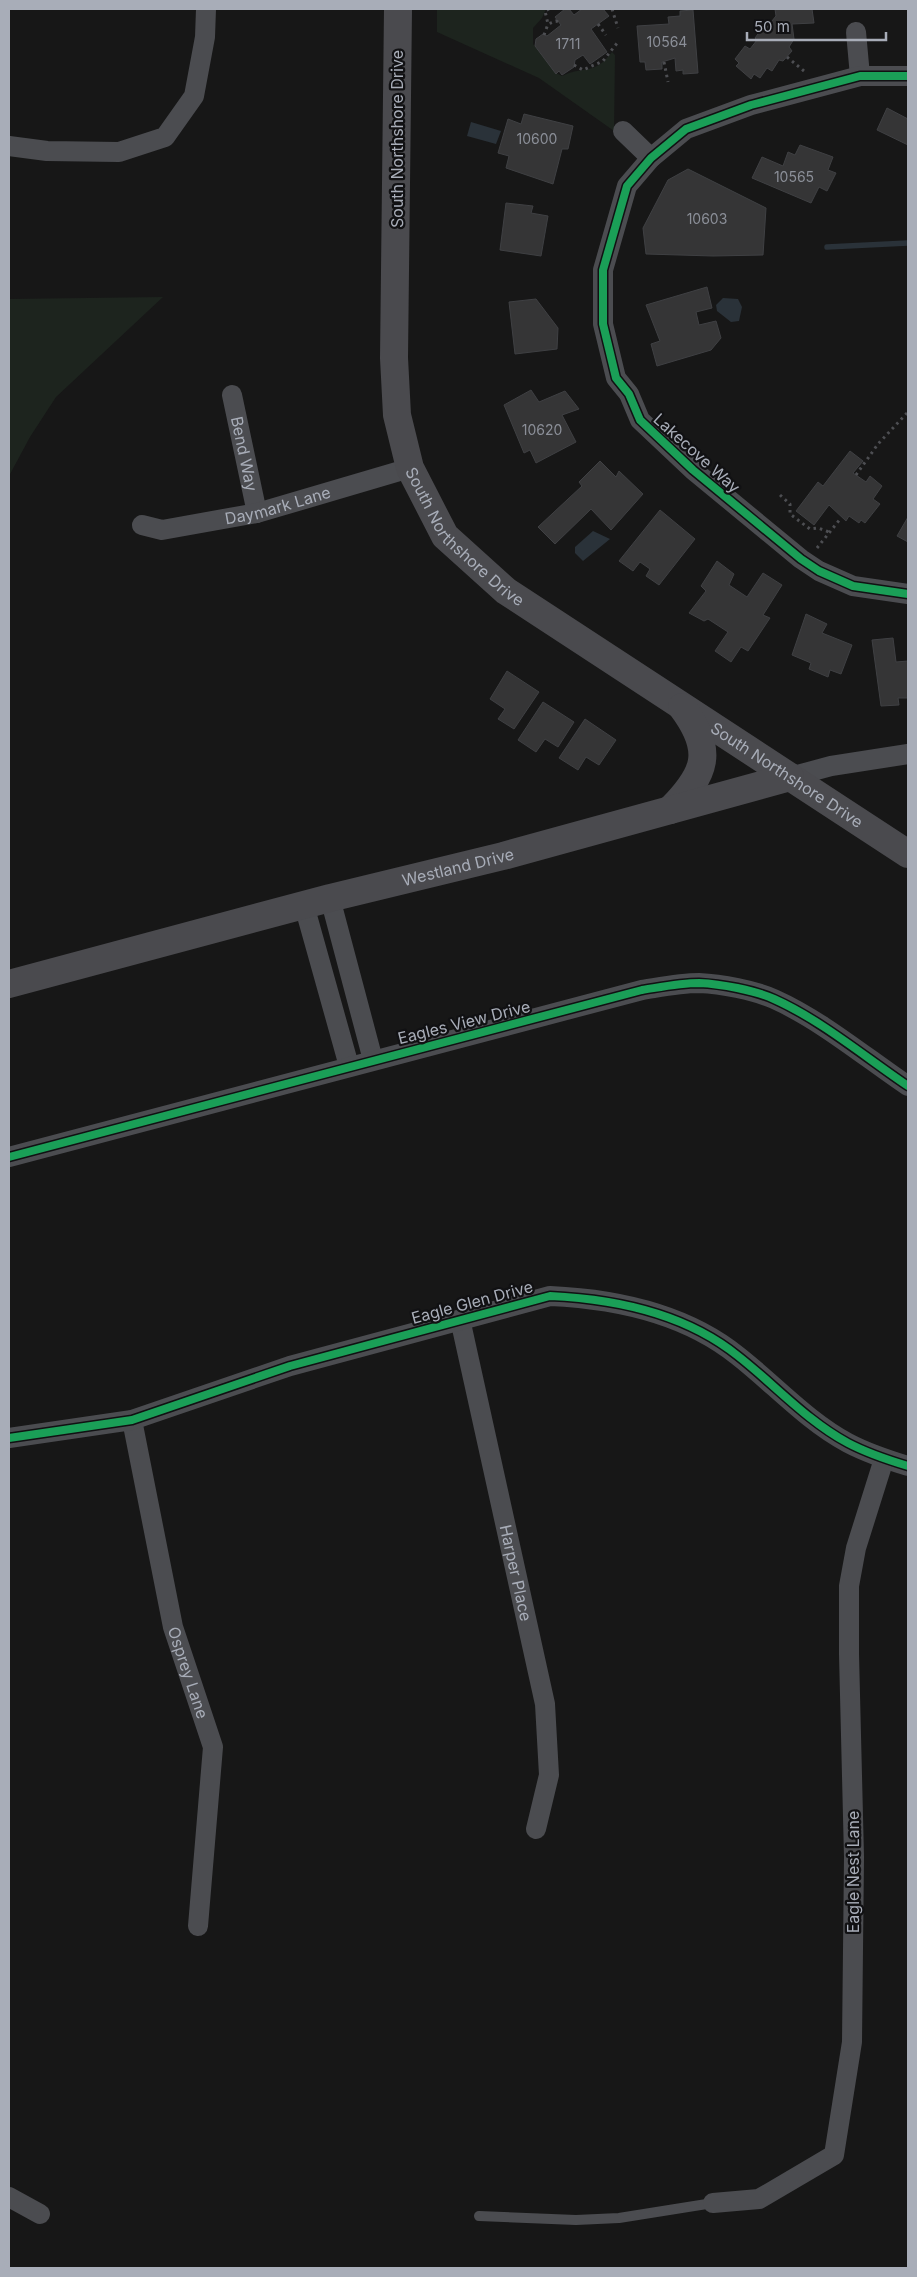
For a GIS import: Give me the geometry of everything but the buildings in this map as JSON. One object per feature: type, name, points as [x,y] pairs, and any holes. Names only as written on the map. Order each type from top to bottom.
[{"type":"main road","name":"South Northshore Drive","points":[[398,9],[394,358],[397,415],[410,468],[445,536],[506,591],[908,854]]},
{"type":"main road","points":[[670,810],[693,785],[703,754],[703,746],[692,720],[678,702]]},
{"type":"main road","name":"Westland Drive","points":[[9,984],[330,898],[503,856],[790,777]]},
{"type":"street","points":[[9,146],[47,152],[119,152],[165,137],[194,96],[205,37],[206,9]]},
{"type":"street","points":[[856,32],[860,76]]},
{"type":"street","name":"Lakecove Way","points":[[908,76],[860,76],[751,104],[686,129],[651,158],[627,186],[603,270],[603,324],[616,378],[629,394],[640,420],[693,470],[819,571],[853,586],[908,594]]},
{"type":"street","points":[[623,131],[651,158]]},
{"type":"street","name":"Bend Way","points":[[232,395],[256,513]]},
{"type":"street","name":"Daymark Lane","points":[[142,525],[162,530],[256,513],[410,468]]},
{"type":"street","name":"Westland Drive","points":[[790,777],[831,766],[908,754]]},
{"type":"street","points":[[330,898],[373,1060]]},
{"type":"street","points":[[304,905],[349,1066]]},
{"type":"street","name":"Eagles View Drive","points":[[9,1156],[642,990],[699,983],[756,992],[773,999],[833,1035],[908,1086]]},
{"type":"street","name":"Eagle Glen Drive","points":[[9,1438],[132,1420],[290,1366],[550,1296],[579,1297],[622,1304],[675,1319],[738,1355],[786,1397],[841,1438],[884,1459],[908,1466]]},
{"type":"street","name":"Harper Place","points":[[460,1319],[545,1704],[548,1774],[536,1829]]},
{"type":"street","name":"Osprey Lane","points":[[132,1420],[173,1628],[213,1747],[198,1926]]},
{"type":"street","name":"Eagle Nest Lane","points":[[713,2203],[759,2199],[834,2155],[852,2042],[854,1856],[849,1586],[856,1548],[884,1459]]},
{"type":"street","points":[[9,2197],[40,2214]]},
{"type":"lane","points":[[479,2216],[576,2220],[619,2218],[713,2203]]},
{"type":"path","points":[[544,35],[548,24],[545,11],[550,9]]},
{"type":"path","points":[[612,9],[618,28]]},
{"type":"path","points":[[548,24],[556,21],[560,23]]},
{"type":"path","points":[[598,24],[606,35]]},
{"type":"path","points":[[574,65],[583,70],[603,62],[618,42]]},
{"type":"path","points":[[787,57],[796,64]]},
{"type":"path","points":[[664,62],[668,82]]},
{"type":"path","points":[[856,475],[878,444],[908,412]]},
{"type":"path","points":[[780,495],[790,504],[790,514],[810,529],[818,528],[829,532]]},
{"type":"path","points":[[806,562],[841,518]]},
{"type":"shaded area","points":[[437,9],[546,9],[542,18],[533,28],[533,44],[556,73],[562,76],[594,67],[606,59],[612,52],[615,55],[614,131],[539,78],[437,32]]},
{"type":"shaded area","points":[[471,122],[501,131],[496,144],[467,136]]},
{"type":"shaded area","points":[[163,297],[56,397],[30,437],[9,476],[9,299]]},
{"type":"shaded area","points":[[723,298],[738,299],[742,307],[739,321],[731,322],[717,311],[716,305]]},
{"type":"shaded area","points":[[593,531],[610,539],[583,561],[575,553],[575,547]]},
{"type":"waterway","points":[[827,247],[908,243]]},
{"type":"cycle path","points":[[908,76],[860,76],[751,105],[686,129],[651,158],[627,186],[603,270],[603,324],[616,378],[629,394],[640,420],[693,470],[801,559],[819,571],[853,586],[908,594]]},
{"type":"cycle path","points":[[9,1157],[642,990],[670,985],[699,983],[727,986],[774,999],[826,1028],[908,1086]]},
{"type":"cycle path","points":[[9,1438],[132,1420],[290,1366],[550,1296],[625,1305],[650,1311],[696,1329],[718,1341],[738,1356],[805,1413],[833,1434],[863,1450],[908,1466]]}]
